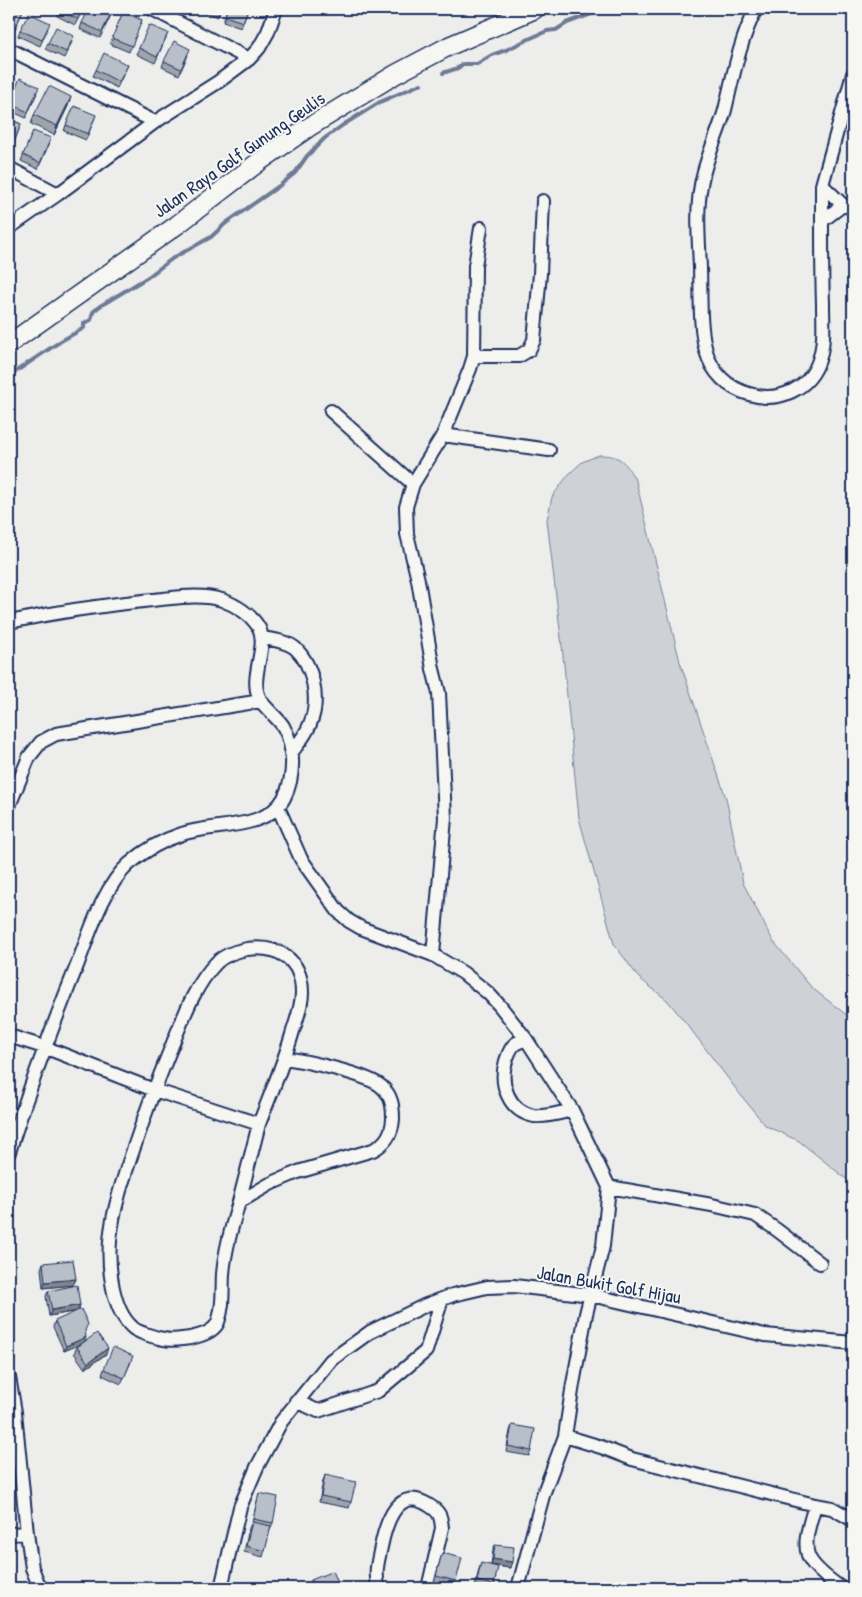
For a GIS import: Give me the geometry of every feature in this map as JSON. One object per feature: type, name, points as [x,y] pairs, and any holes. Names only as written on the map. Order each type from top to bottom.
[{"type":"main road","name":"Jalan Raya Golf Gunung Geulis","points":[[9,344],[177,225],[260,161],[309,127],[396,74],[449,46],[534,9]]},
{"type":"street","points":[[152,9],[249,59]]},
{"type":"street","points":[[9,228],[155,122],[218,82],[249,59],[259,48],[268,32],[276,9]]},
{"type":"street","points":[[756,9],[742,44],[720,129],[708,157],[701,185],[698,230],[701,308],[706,352],[722,380],[733,388],[760,398],[784,396],[805,383],[819,362],[823,335],[822,186],[853,74]]},
{"type":"street","points":[[9,49],[155,122]]},
{"type":"street","points":[[9,168],[58,194]]},
{"type":"street","points":[[822,186],[848,207],[822,221]]},
{"type":"street","points":[[474,356],[519,356],[529,350],[534,340],[540,274],[543,201]]},
{"type":"street","points":[[432,956],[445,818],[439,693],[433,669],[418,580],[407,534],[406,507],[413,484],[443,434],[474,356],[475,266],[481,228]]},
{"type":"street","points":[[331,410],[413,484]]},
{"type":"street","points":[[443,434],[549,450]]},
{"type":"street","points":[[9,622],[125,603],[186,597],[205,597],[222,600],[238,608],[258,627],[262,638],[257,691],[261,701],[282,725],[290,740],[292,776],[286,795],[278,807],[266,817],[184,833],[170,838],[151,848],[117,876],[106,895],[44,1047],[9,1152]]},
{"type":"street","points":[[262,638],[282,641],[294,648],[303,659],[311,674],[315,694],[311,723],[305,735],[291,753]]},
{"type":"street","points":[[9,806],[29,757],[41,742],[56,734],[261,701]]},
{"type":"street","points":[[278,807],[301,860],[333,905],[348,921],[432,956],[463,973],[488,993],[526,1039],[572,1110],[609,1187],[603,1246],[586,1314],[565,1436],[544,1492],[518,1588]]},
{"type":"street","points":[[261,948],[281,953],[294,962],[299,974],[302,994],[285,1058],[259,1124],[230,1233],[223,1273],[222,1308],[218,1324],[208,1333],[192,1338],[165,1340],[132,1329],[119,1308],[113,1291],[110,1258],[110,1240],[125,1177],[154,1090],[184,1015],[201,983],[217,962],[236,951],[261,948]]},
{"type":"street","points":[[9,1036],[44,1047],[154,1090],[259,1124]]},
{"type":"street","points":[[526,1039],[514,1045],[508,1054],[503,1070],[504,1086],[512,1104],[534,1116],[572,1110]]},
{"type":"street","points":[[239,1202],[270,1184],[298,1172],[373,1150],[382,1145],[389,1137],[393,1126],[393,1107],[382,1087],[367,1079],[340,1070],[285,1058]]},
{"type":"street","points":[[609,1187],[712,1205],[755,1215],[820,1263]]},
{"type":"street","name":"Jalan Bukit Golf Hijau","points":[[222,1588],[240,1508],[257,1467],[281,1422],[296,1401],[331,1360],[370,1332],[426,1305],[487,1287],[540,1288],[591,1295],[765,1335],[853,1343]]},
{"type":"street","points":[[296,1401],[318,1411],[378,1391],[426,1350],[442,1299]]},
{"type":"street","points":[[9,1377],[32,1568],[40,1588]]},
{"type":"street","points":[[565,1436],[632,1459],[832,1508],[853,1520]]},
{"type":"street","points":[[379,1588],[376,1566],[385,1526],[397,1506],[412,1500],[422,1501],[439,1512],[442,1519],[442,1528],[428,1588]]},
{"type":"street","points":[[815,1505],[809,1526],[808,1557],[828,1578],[841,1588]]},
{"type":"street","points":[[9,1534],[27,1533]]},
{"type":"shaded area","points":[[599,455],[618,458],[629,469],[636,481],[680,662],[726,798],[743,883],[773,941],[812,988],[853,1020],[853,1186],[799,1141],[766,1126],[667,1000],[639,978],[614,944],[579,818],[547,520],[552,497],[568,475],[582,462]]},
{"type":"building","points":[[9,9],[23,10],[15,28],[9,26]]},
{"type":"building","points":[[60,9],[82,9],[78,19],[59,11]]},
{"type":"building","points":[[89,9],[113,9],[102,32],[82,23]]},
{"type":"building","points":[[227,9],[248,9],[243,22],[225,16]]},
{"type":"building","points":[[123,12],[142,20],[132,46],[112,38]]},
{"type":"building","points":[[29,13],[50,23],[42,40],[20,30]]},
{"type":"building","points":[[149,25],[168,33],[157,57],[139,48]]},
{"type":"building","points":[[56,27],[74,36],[66,52],[48,43]]},
{"type":"building","points":[[174,41],[190,49],[181,69],[164,61]]},
{"type":"building","points":[[104,53],[128,65],[119,82],[96,70]]},
{"type":"building","points":[[9,72],[14,74],[9,87]]},
{"type":"building","points":[[20,78],[39,87],[28,112],[9,103]]},
{"type":"building","points":[[49,86],[71,97],[57,126],[34,115]]},
{"type":"building","points":[[74,106],[96,115],[88,134],[66,125]]},
{"type":"building","points":[[9,119],[21,124],[13,145],[9,143]]},
{"type":"building","points":[[33,131],[51,138],[40,163],[23,155]]},
{"type":"building","points":[[73,1260],[76,1279],[45,1282],[43,1263]]},
{"type":"building","points":[[77,1285],[80,1305],[52,1310],[48,1291]]},
{"type":"building","points":[[81,1309],[88,1324],[85,1330],[86,1337],[66,1346],[55,1321]]},
{"type":"building","points":[[97,1333],[108,1348],[88,1363],[77,1347]]},
{"type":"building","points":[[113,1347],[133,1356],[124,1378],[104,1369]]},
{"type":"building","points":[[512,1425],[535,1429],[531,1451],[508,1446]]},
{"type":"building","points":[[325,1475],[356,1482],[351,1502],[321,1496]]},
{"type":"building","points":[[259,1493],[278,1497],[273,1523],[253,1519]]},
{"type":"building","points":[[252,1522],[271,1526],[265,1551],[246,1546]]},
{"type":"building","points":[[495,1545],[514,1547],[512,1562],[493,1559]]},
{"type":"building","points":[[442,1553],[462,1558],[456,1581],[436,1576]]},
{"type":"building","points":[[481,1563],[498,1567],[494,1585],[477,1581]]},
{"type":"building","points":[[333,1571],[340,1588],[314,1588],[311,1580]]},
{"type":"waterway","points":[[443,73],[458,68],[463,64],[477,64],[492,55],[547,31],[556,30],[567,23],[611,9]]},
{"type":"waterway","points":[[9,376],[84,328],[84,323],[91,320],[93,312],[100,306],[148,277],[173,258],[211,237],[226,223],[279,186],[295,173],[307,156],[325,138],[343,125],[380,102],[421,84]]}]
